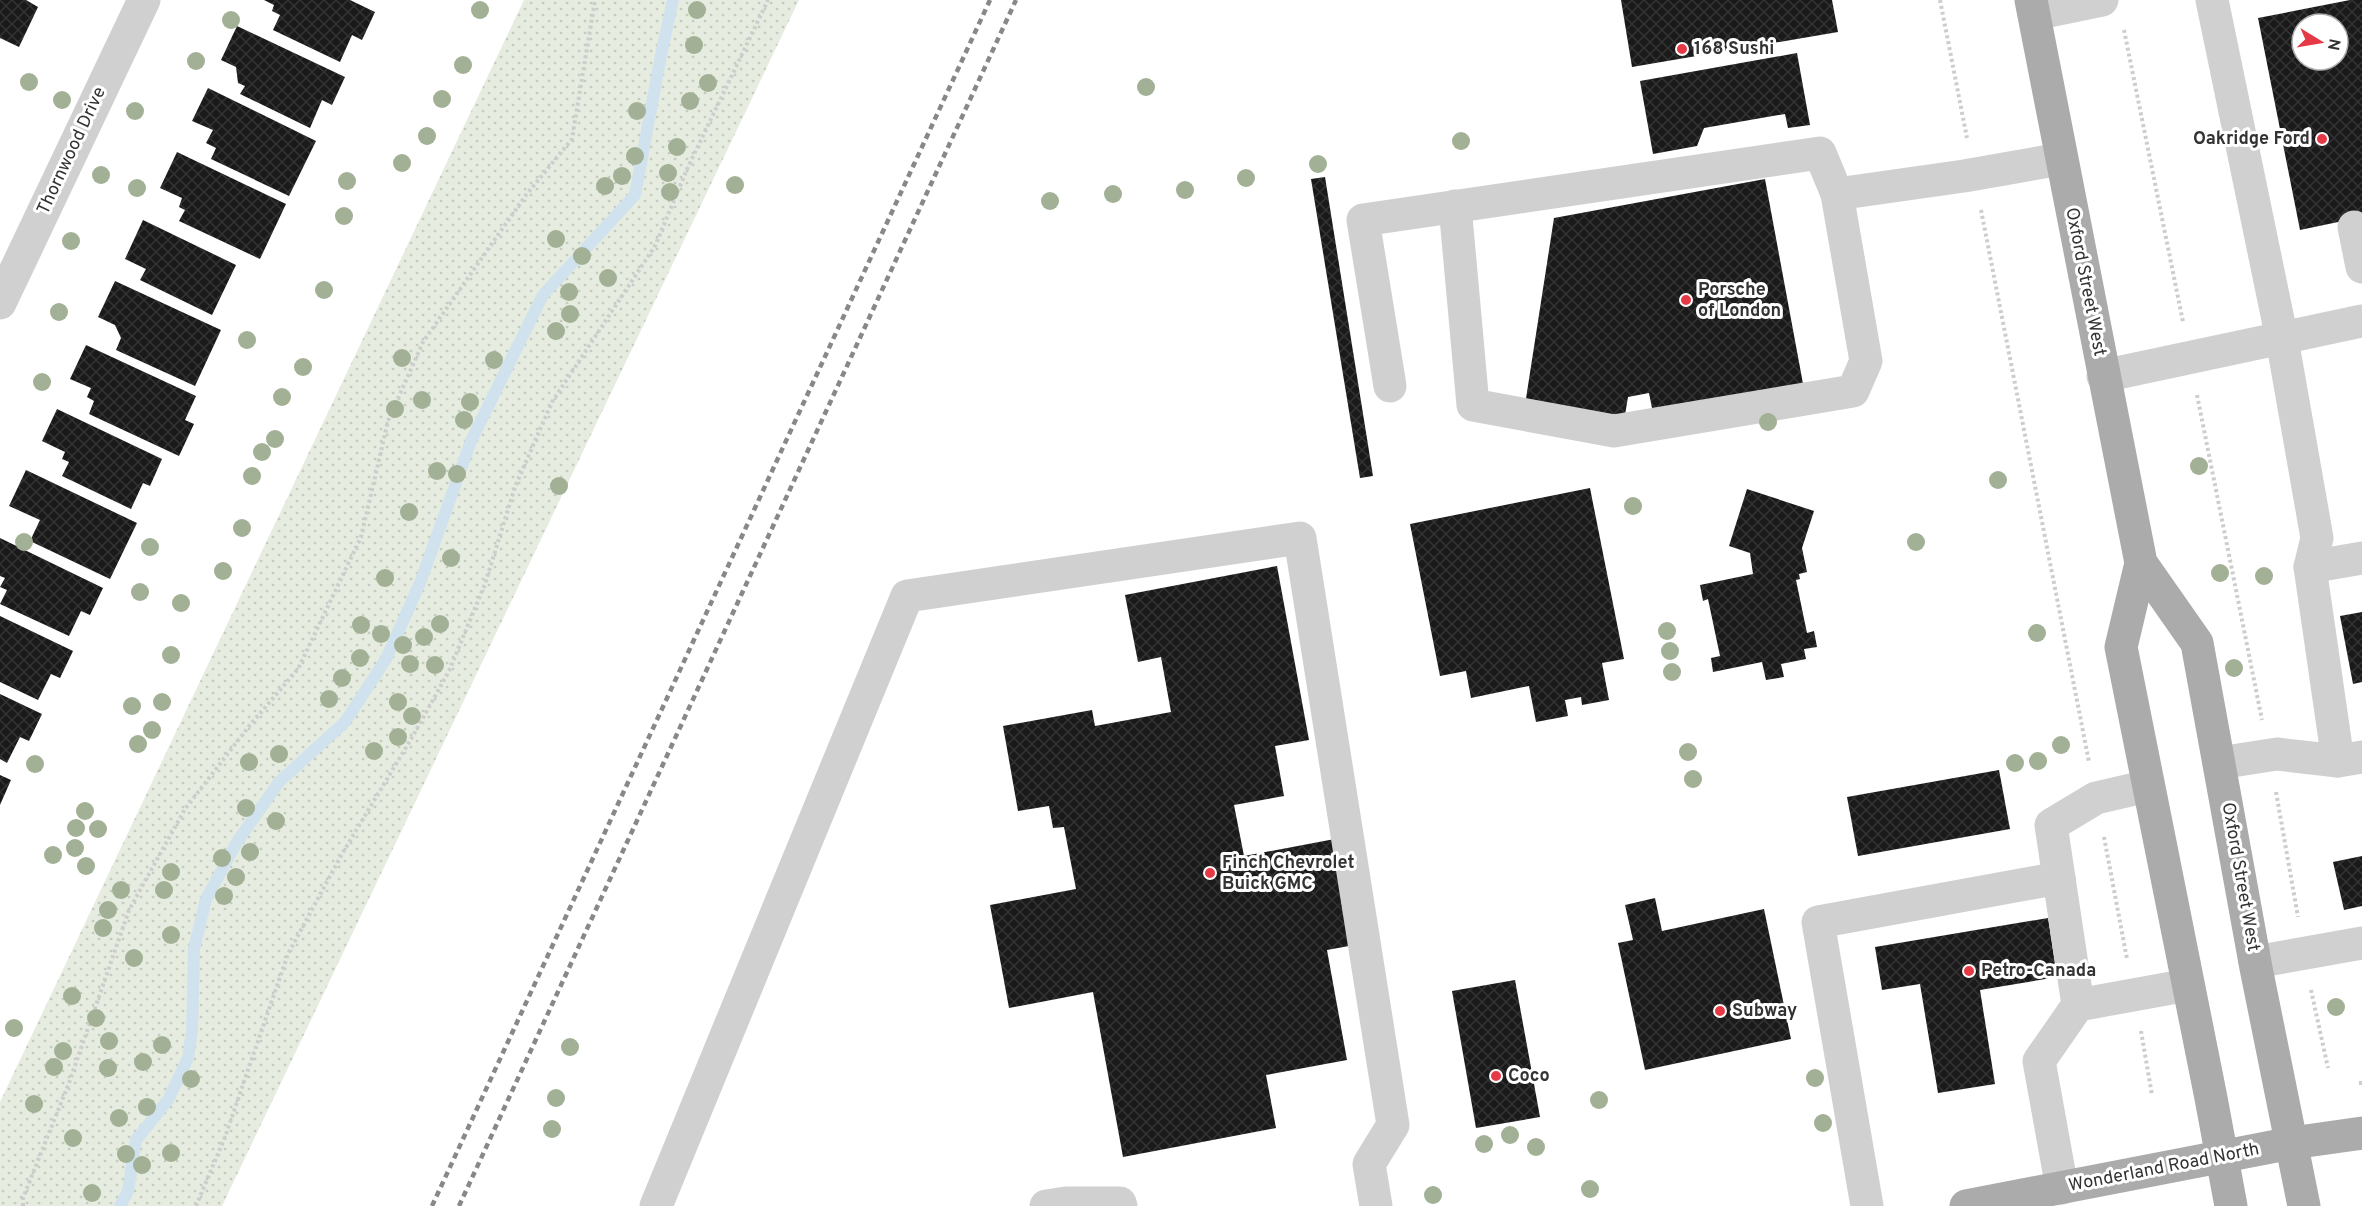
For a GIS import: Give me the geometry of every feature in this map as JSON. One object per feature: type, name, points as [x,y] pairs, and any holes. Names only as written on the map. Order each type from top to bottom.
[{"type":"main road","name":"Oxford Street West","points":[[2033,7],[2141,563],[2197,643],[2255,962],[2304,1206]]},
{"type":"main road","name":"Oxford Street West","points":[[2141,563],[2121,647],[2231,1206]]},
{"type":"main road","name":"Wonderland Road North","points":[[1966,1206],[2292,1143],[2362,1133]]},
{"type":"street","name":"Thornwood Drive","points":[[0,303],[144,0]]},
{"type":"street","points":[[2212,0],[2282,339],[2317,538],[2310,567],[2350,759],[2277,754],[2219,763]]},
{"type":"street","points":[[2033,7],[2112,10]]},
{"type":"street","points":[[1390,386],[1363,220],[1455,206],[1820,153],[1838,194],[1866,362],[1853,391],[1614,431],[1473,405],[1455,206]]},
{"type":"street","points":[[1838,194],[2061,159]]},
{"type":"street","points":[[2354,227],[2362,267]]},
{"type":"street","points":[[2103,376],[2362,321]]},
{"type":"street","points":[[656,1206],[907,596],[1300,538],[1393,1125],[1369,1164],[1376,1206]]},
{"type":"street","points":[[2310,567],[2362,558]]},
{"type":"street","points":[[2062,1188],[2039,1061],[2078,1005],[2051,825],[2096,798],[2148,786]]},
{"type":"street","points":[[1868,1206],[1818,922],[2059,878]]},
{"type":"street","points":[[2255,962],[2362,943]]},
{"type":"street","points":[[2078,1005],[2188,985]]},
{"type":"street","points":[[1046,1206],[1066,1203],[1120,1203],[1121,1206]]},
{"type":"path","points":[[23,1206],[23,1198],[69,1083],[129,910],[185,809],[250,725],[298,669],[361,537],[388,421],[423,342],[526,195],[572,139],[595,0]]},
{"type":"path","points":[[196,1206],[225,1137],[288,954],[342,854],[414,734],[448,671],[485,584],[515,487],[552,402],[655,246],[688,166],[768,0]]},
{"type":"path","points":[[1940,0],[2152,1095]]},
{"type":"path","points":[[2112,10],[2134,73],[2328,1068]]},
{"type":"shaded area","points":[[524,0],[799,0],[222,1206],[0,1206],[0,1102]]},
{"type":"building","points":[[0,0],[26,0],[38,7],[19,47],[0,38]]},
{"type":"building","points":[[264,0],[350,0],[375,12],[362,40],[352,35],[340,62],[273,30],[280,15],[272,11],[274,5]]},
{"type":"building","name":"168 Sushi","points":[[1621,0],[1832,0],[1838,32],[1632,67]]},
{"type":"building","name":"Oakridge Ford","points":[[2350,0],[2362,0],[2362,217],[2300,230],[2258,18]]},
{"type":"building","points":[[237,26],[345,77],[332,105],[322,100],[310,128],[240,94],[245,86],[238,83],[236,67],[221,60]]},
{"type":"building","points":[[1797,53],[1810,125],[1788,128],[1785,114],[1704,128],[1697,146],[1653,154],[1640,81]]},
{"type":"building","points":[[208,88],[316,141],[289,196],[211,159],[216,148],[206,143],[213,130],[192,121]]},
{"type":"building","points":[[177,152],[286,204],[260,259],[179,221],[185,210],[179,207],[182,198],[160,188]]},
{"type":"building","points":[[1325,177],[1373,476],[1360,478],[1311,179]]},
{"type":"building","points":[[1765,179],[1804,389],[1654,418],[1649,393],[1628,397],[1624,421],[1525,405],[1554,218]]},
{"type":"building","points":[[143,220],[236,265],[212,315],[140,280],[146,269],[125,259]]},
{"type":"building","points":[[115,281],[221,330],[195,386],[116,350],[121,338],[115,325],[98,317]]},
{"type":"building","points":[[86,345],[196,396],[185,420],[194,424],[179,456],[89,414],[94,401],[87,397],[91,388],[70,379]]},
{"type":"building","points":[[57,409],[162,459],[150,486],[143,483],[131,509],[62,476],[69,462],[62,459],[65,452],[42,441]]},
{"type":"building","points":[[26,470],[137,523],[110,579],[30,541],[40,520],[9,506]]},
{"type":"building","points":[[1590,488],[1624,659],[1602,663],[1609,700],[1582,705],[1581,697],[1565,700],[1568,716],[1536,722],[1529,686],[1471,698],[1466,671],[1440,676],[1410,524]]},
{"type":"building","points":[[1747,489],[1814,511],[1802,548],[1807,572],[1799,574],[1800,579],[1796,580],[1807,633],[1814,631],[1817,647],[1804,649],[1806,659],[1781,664],[1784,677],[1766,680],[1762,662],[1713,672],[1711,658],[1720,656],[1708,599],[1703,601],[1700,585],[1753,574],[1750,553],[1729,546]]},
{"type":"building","points":[[0,538],[103,588],[90,615],[81,611],[69,636],[0,604],[7,590],[0,587],[5,578],[0,576]]},
{"type":"building","name":"Finch Chevrolet Buick GMC","points":[[1277,566],[1309,740],[1275,746],[1284,796],[1234,805],[1244,856],[1340,838],[1360,944],[1327,950],[1347,1060],[1266,1075],[1276,1128],[1123,1157],[1093,992],[1009,1008],[990,905],[1076,889],[1064,827],[1053,828],[1049,806],[1018,811],[1003,726],[1092,710],[1095,726],[1171,712],[1161,657],[1138,662],[1125,595]]},
{"type":"building","points":[[2362,612],[2362,682],[2353,684],[2340,616]]},
{"type":"building","points":[[0,616],[73,651],[60,678],[51,674],[38,700],[0,682]]},
{"type":"building","points":[[0,694],[42,714],[29,741],[20,737],[7,763],[0,759]]},
{"type":"building","points":[[1999,770],[2010,829],[1858,856],[1847,797]]},
{"type":"building","points":[[0,775],[11,780],[0,805]]},
{"type":"building","points":[[2362,856],[2362,906],[2344,910],[2333,862]]},
{"type":"building","points":[[1655,898],[1662,931],[1764,909],[1791,1039],[1645,1070],[1618,943],[1633,940],[1625,905]]},
{"type":"building","points":[[2048,918],[2057,977],[1980,990],[1995,1084],[1938,1093],[1920,984],[1882,990],[1875,947]]},
{"type":"building","points":[[1515,980],[1540,1117],[1476,1128],[1452,991]]},
{"type":"waterway","points":[[120,1206],[128,1191],[136,1140],[168,1100],[188,1058],[192,1031],[194,949],[206,899],[237,842],[279,782],[345,722],[386,659],[420,583],[471,441],[543,295],[635,195],[673,0]]},
{"type":"railway","points":[[432,1206],[990,0]]},
{"type":"railway","points":[[459,1206],[1016,0]]},
{"type":"place","name":"168 Sushi","points":[[1682,49]]},
{"type":"place","name":"Oakridge Ford","points":[[2322,139]]},
{"type":"place","name":"Porsche of London","points":[[1686,300]]},
{"type":"place","name":"Finch Chevrolet Buick GMC","points":[[1210,873]]},
{"type":"place","name":"Petro-Canada","points":[[1969,971]]},
{"type":"place","name":"Subway","points":[[1720,1011]]},
{"type":"place","name":"Coco","points":[[1496,1076]]}]
